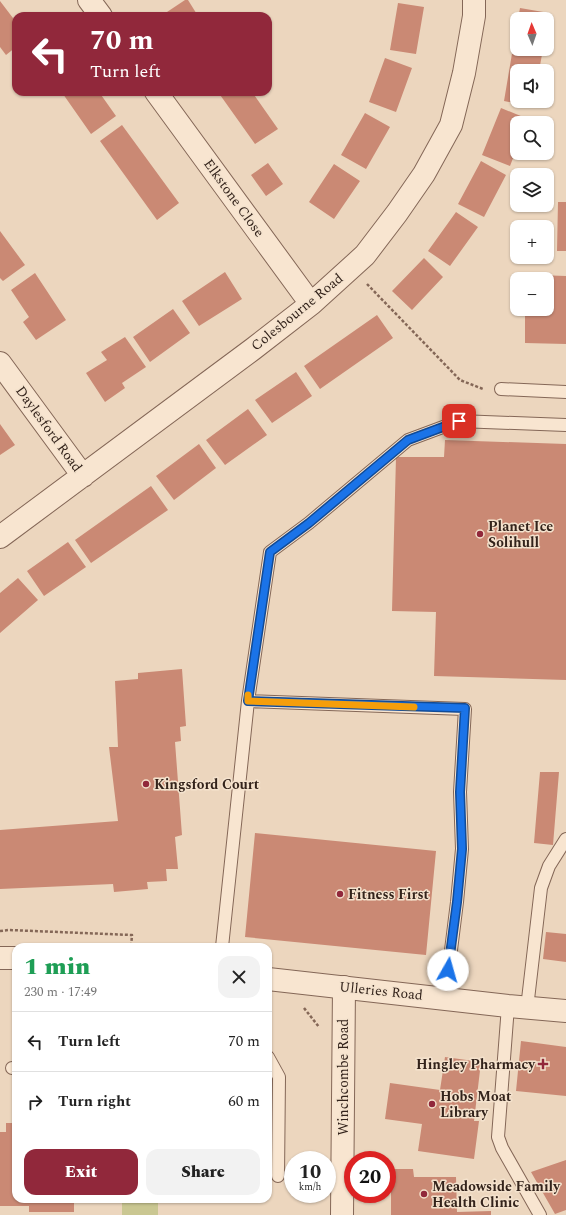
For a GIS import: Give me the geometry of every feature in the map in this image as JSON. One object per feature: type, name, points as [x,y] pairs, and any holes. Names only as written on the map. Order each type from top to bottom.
[{"type":"street","points":[[89,0],[97,12]]},
{"type":"street","name":"Colesbourne Road","points":[[0,537],[253,349],[311,304],[365,256],[424,174],[451,125],[464,73],[474,16],[474,0]]},
{"type":"street","name":"Elkstone Close","points":[[159,96],[311,304]]},
{"type":"street","name":"Daylesford Road","points":[[0,363],[83,476]]},
{"type":"street","points":[[0,958],[12,958]]},
{"type":"street","name":"Ulleries Road","points":[[272,978],[517,1007],[566,1011]]},
{"type":"street","name":"Winchcombe Road","points":[[342,1215],[344,987]]},
{"type":"lane","points":[[501,389],[566,392]]},
{"type":"lane","points":[[222,943],[248,701],[270,552],[309,523],[408,440],[459,421],[566,425]]},
{"type":"lane","points":[[248,701],[465,708],[460,792],[462,849],[457,902],[444,998]]},
{"type":"lane","points":[[540,1215],[502,1148],[498,1137],[517,1007],[541,888],[549,866],[566,839]]},
{"type":"lane","points":[[272,1064],[279,1077],[274,1086],[278,1176]]},
{"type":"path","points":[[351,268],[460,380],[481,389],[501,389]]},
{"type":"path","points":[[0,931],[9,930],[132,935],[131,943]]},
{"type":"path","points":[[300,1002],[330,1042],[343,1042]]},
{"type":"shaded area","points":[[122,1203],[158,1203],[158,1215],[122,1215]]},
{"type":"building","points":[[185,0],[188,0],[196,12],[167,12]]},
{"type":"building","points":[[0,1],[12,17],[12,50],[6,55],[0,47]]},
{"type":"building","points":[[398,3],[424,7],[416,54],[390,50]]},
{"type":"building","points":[[520,8],[543,12],[519,12]]},
{"type":"building","points":[[512,56],[542,56],[540,64],[510,64]]},
{"type":"building","points":[[385,58],[412,68],[396,112],[369,102]]},
{"type":"building","points":[[510,66],[510,102],[504,101]]},
{"type":"building","points":[[64,96],[102,96],[116,116],[91,134]]},
{"type":"building","points":[[221,96],[255,96],[278,129],[255,144]]},
{"type":"building","points":[[501,108],[521,116],[510,116],[510,160],[512,160],[510,166],[482,155]]},
{"type":"building","points":[[365,113],[390,127],[366,169],[341,155]]},
{"type":"building","points":[[122,125],[179,203],[157,220],[100,141]]},
{"type":"building","points":[[481,161],[506,175],[484,217],[458,204]]},
{"type":"building","points":[[268,163],[283,184],[266,196],[251,175]]},
{"type":"building","points":[[334,164],[360,181],[334,219],[309,202]]},
{"type":"building","points":[[558,202],[566,202],[566,251],[557,251]]},
{"type":"building","points":[[456,212],[478,227],[450,266],[428,251]]},
{"type":"building","points":[[0,231],[25,265],[3,281],[0,278]]},
{"type":"building","points":[[424,258],[443,277],[412,310],[392,291]]},
{"type":"building","points":[[225,272],[242,299],[199,326],[182,301]]},
{"type":"building","points":[[35,273],[66,320],[36,340],[23,322],[29,317],[11,290]]},
{"type":"building","points":[[554,276],[566,276],[566,344],[525,343],[525,316],[554,316]]},
{"type":"building","points":[[173,309],[190,333],[150,362],[133,337]]},
{"type":"building","points":[[377,315],[393,338],[320,389],[304,366]]},
{"type":"building","points":[[125,337],[146,367],[122,383],[125,388],[105,402],[86,373],[107,360],[101,352]]},
{"type":"building","points":[[296,372],[312,396],[272,423],[255,400]]},
{"type":"building","points":[[248,409],[267,435],[225,465],[206,440]]},
{"type":"building","points":[[0,424],[15,445],[0,455]]},
{"type":"building","name":"Planet Ice Solihull","points":[[445,440],[566,444],[566,680],[434,676],[436,612],[392,611],[396,457],[444,457]]},
{"type":"building","points":[[199,444],[216,468],[174,500],[156,476]]},
{"type":"building","points":[[151,486],[168,510],[91,563],[75,540]]},
{"type":"building","points":[[68,542],[86,567],[44,596],[27,571]]},
{"type":"building","points":[[18,578],[38,600],[0,633],[0,593]]},
{"type":"building","name":"Kingsford Court","points":[[182,669],[186,726],[180,727],[181,741],[175,742],[182,835],[175,837],[178,869],[166,869],[167,881],[147,882],[148,889],[114,892],[113,884],[0,889],[0,830],[118,821],[109,747],[118,747],[115,681],[138,679],[138,673]]},
{"type":"building","points":[[540,772],[559,772],[553,845],[534,843]]},
{"type":"building","name":"Fitness First","points":[[255,833],[436,851],[426,955],[245,937]]},
{"type":"building","points":[[546,932],[566,934],[566,962],[543,959]]},
{"type":"building","name":"Hingley Pharmacy","points":[[521,1041],[566,1047],[566,1096],[516,1091]]},
{"type":"building","name":"Hobs Moat Library","points":[[445,1057],[481,1062],[474,1121],[479,1121],[474,1159],[418,1151],[422,1124],[385,1119],[390,1083],[440,1090]]},
{"type":"building","points":[[6,1123],[12,1123],[12,1203],[74,1203],[74,1212],[29,1212],[29,1206],[0,1206],[0,1132],[6,1132]]},
{"type":"building","points":[[566,1160],[566,1210],[555,1214],[531,1172]]},
{"type":"building","name":"Meadowside Family Health Clinic","points":[[396,1169],[413,1169],[414,1177],[456,1177],[457,1212],[491,1211],[491,1215],[391,1215],[391,1203],[396,1203]]},
{"type":"slow traffic","points":[[248,695],[248,701],[414,707]]},
{"type":"place","name":"Planet Ice Solihull","points":[[480,534]]},
{"type":"place","name":"Kingsford Court","points":[[146,784]]},
{"type":"place","name":"Fitness First","points":[[340,894]]},
{"type":"place","name":"Hingley Pharmacy","points":[[543,1064]]},
{"type":"place","name":"Hobs Moat Library","points":[[432,1104]]},
{"type":"place","name":"Meadowside Family Health Clinic","points":[[424,1194]]},
{"type":"route","points":[[448,970],[462,849],[460,792],[465,708],[248,701],[270,552],[309,523],[408,440],[459,421]]}]
